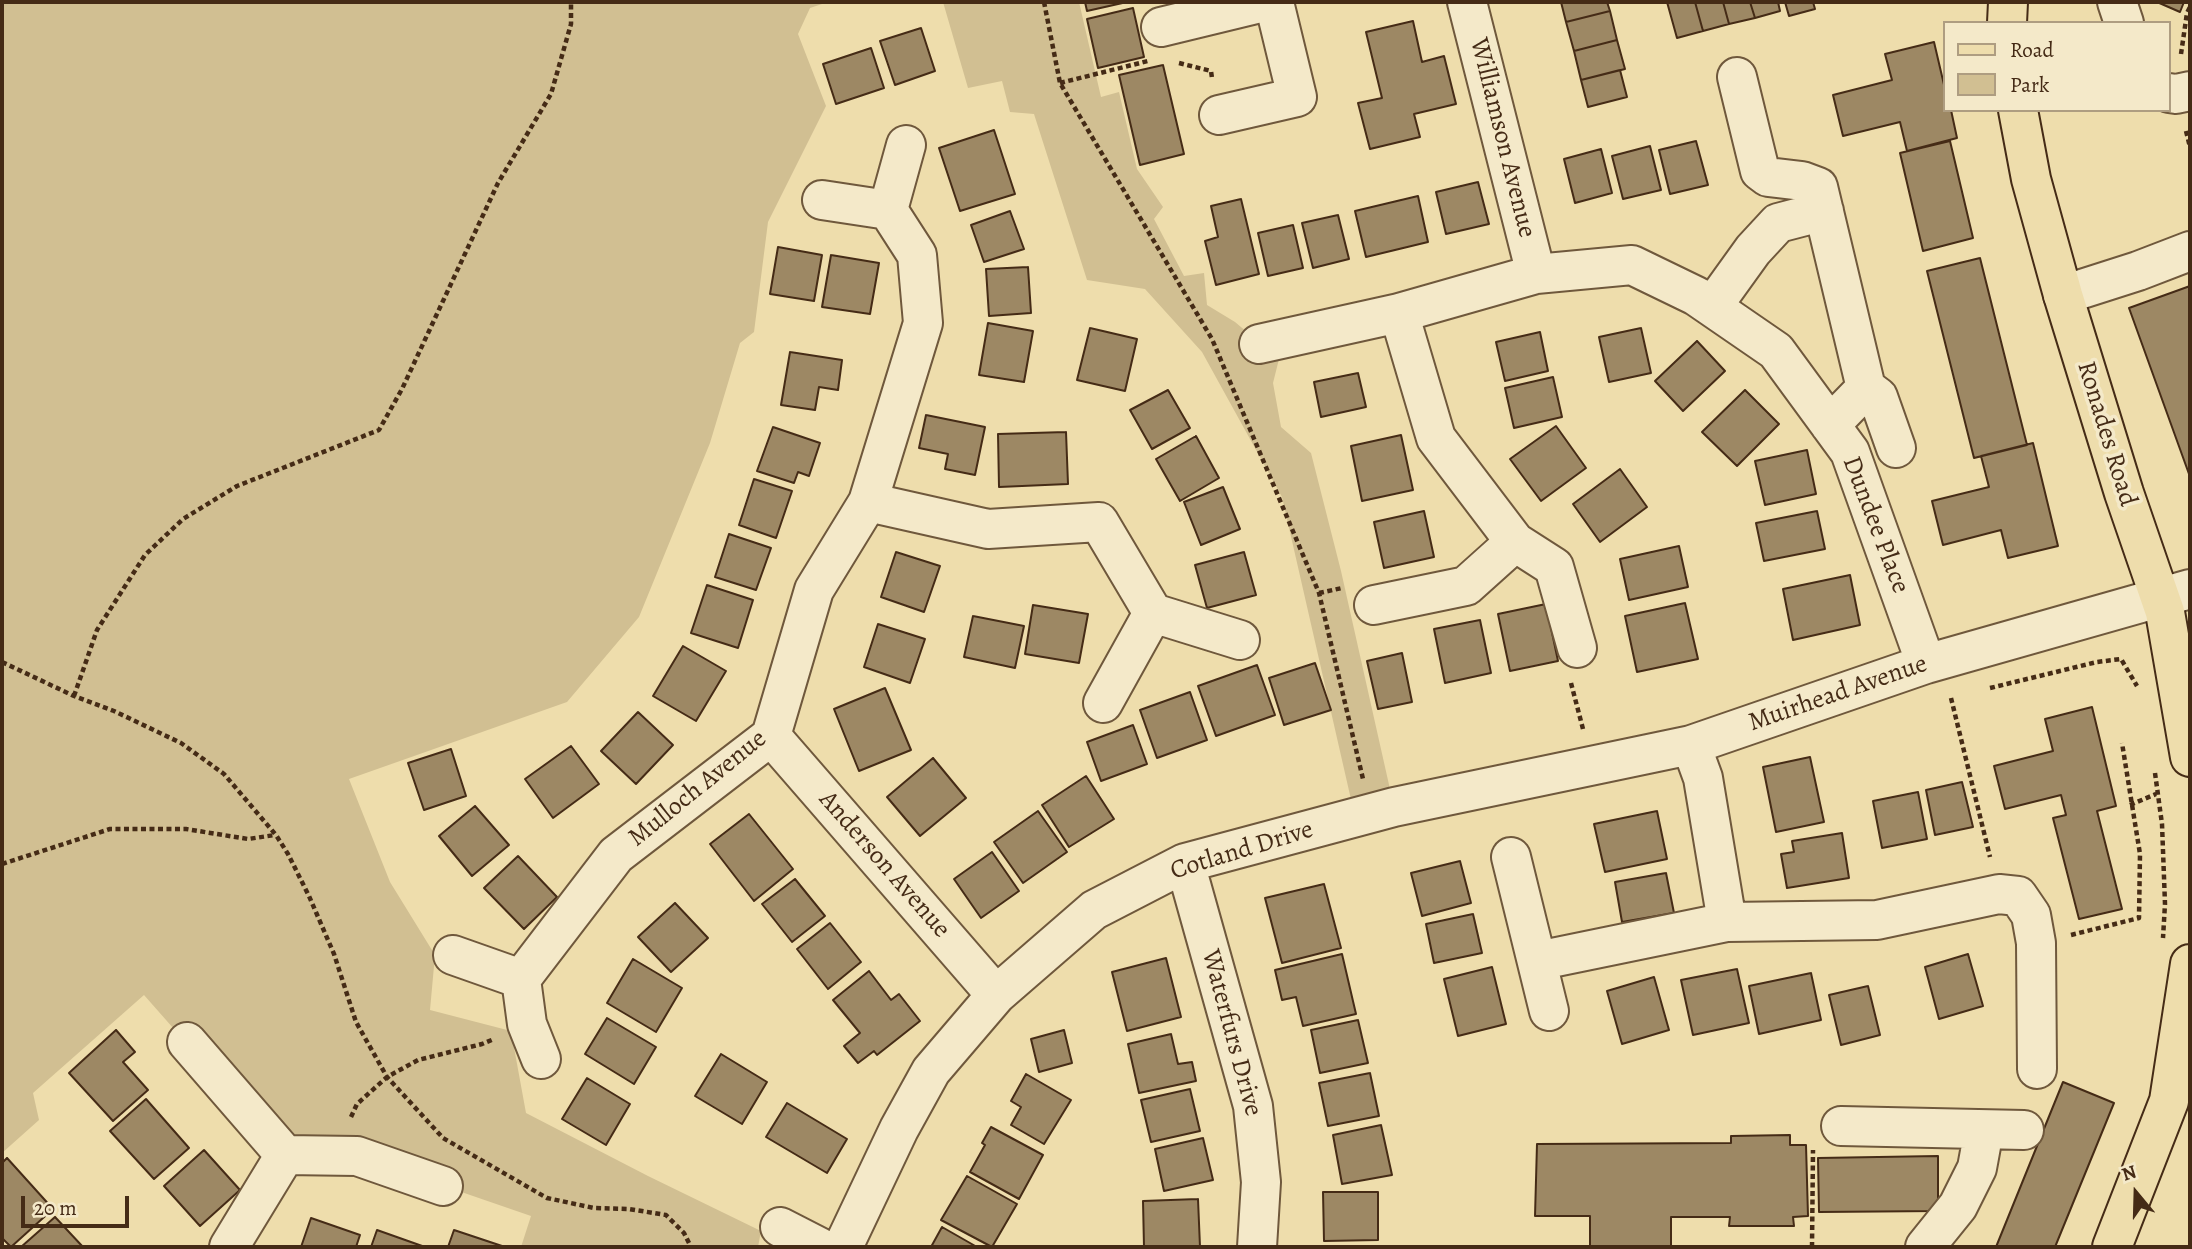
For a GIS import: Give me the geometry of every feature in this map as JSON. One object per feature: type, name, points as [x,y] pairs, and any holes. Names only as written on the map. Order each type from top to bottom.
[{"type":"main road","points":[[2007,21],[2008,2]]},
{"type":"main road","name":"Ronades Road","points":[[2018,112],[2031,179],[2123,493],[2175,593],[2170,641],[2190,757]]},
{"type":"main road","points":[[2112,1247],[2169,1101],[2176,954]]},
{"type":"street","points":[[1161,27],[1265,2]]},
{"type":"street","points":[[1219,115],[1297,97],[1274,2]]},
{"type":"street","name":"Williamson Avenue","points":[[1467,2],[1536,274]]},
{"type":"street","points":[[2117,2],[2123,21]]},
{"type":"street","points":[[1737,77],[1760,171],[1769,177],[1802,181],[1818,187],[1866,388],[1878,397],[1896,448]]},
{"type":"street","points":[[2171,93],[2190,91]]},
{"type":"street","points":[[822,200],[888,210],[906,145]]},
{"type":"street","name":"Mulloch Avenue","points":[[522,979],[616,855],[771,736],[814,590],[868,502],[923,323],[917,255],[888,210]]},
{"type":"street","points":[[1712,307],[1754,250],[1778,223],[1824,211]]},
{"type":"street","points":[[2063,295],[2190,251]]},
{"type":"street","name":"Dundee Place","points":[[1259,344],[1399,313],[1536,274],[1632,265],[1696,296],[1776,351],[1850,452],[1926,664]]},
{"type":"street","points":[[1399,313],[1436,438],[1515,542],[1554,567],[1577,648]]},
{"type":"street","points":[[1830,425],[1866,388]]},
{"type":"street","points":[[868,502],[988,529],[1099,522],[1153,613],[1240,640]]},
{"type":"street","points":[[1374,606],[1466,586],[1515,542]]},
{"type":"street","name":"Muirhead Avenue","points":[[1691,745],[1926,664],[2175,593]]},
{"type":"street","points":[[1103,703],[1153,613]]},
{"type":"street","name":"Anderson Avenue","points":[[771,736],[996,995]]},
{"type":"street","points":[[1691,745],[1703,778],[1727,922]]},
{"type":"street","name":"Cotland Drive","points":[[843,1247],[899,1129],[931,1071],[996,995],[1094,910],[1185,863],[1394,807],[1691,745]]},
{"type":"street","points":[[1511,857],[1549,1011]]},
{"type":"street","name":"Waterfurs Drive","points":[[1185,863],[1253,1107],[1261,1182],[1256,1247]]},
{"type":"street","points":[[1537,961],[1727,922],[1877,920],[2000,894],[2018,896],[2031,915],[2036,943],[2037,1069]]},
{"type":"street","points":[[453,955],[522,979],[527,1024],[541,1059]]},
{"type":"street","points":[[187,1042],[285,1155],[345,1156],[443,1186]]},
{"type":"street","points":[[1841,1126],[2024,1130]]},
{"type":"street","points":[[1925,1247],[1958,1206],[1977,1168],[1984,1130]]},
{"type":"street","points":[[229,1247],[285,1155]]},
{"type":"street","points":[[780,1227],[819,1247]]},
{"type":"path","points":[[74,696],[97,630],[145,555],[183,519],[237,486],[379,430],[402,388],[498,183],[551,94],[571,24],[570,2]]},
{"type":"path","points":[[1044,2],[1060,83],[1212,339],[1319,593],[1371,813]]},
{"type":"path","points":[[1060,83],[1161,58],[1161,27]]},
{"type":"path","points":[[1978,691],[2097,662],[2121,659],[2141,696]]},
{"type":"path","points":[[2,662],[74,696],[114,710],[181,743],[224,774],[276,835],[309,896],[356,1022],[387,1077],[443,1138],[547,1198],[594,1208],[629,1209],[666,1215],[684,1233],[691,1247]]},
{"type":"path","points":[[1939,701],[1951,698],[2000,894]]},
{"type":"path","points":[[2036,943],[2139,918],[2140,854],[2122,743]]},
{"type":"path","points":[[2155,771],[2162,824],[2165,904],[2176,954]]},
{"type":"path","points":[[2130,805],[2156,794]]},
{"type":"path","points":[[2,864],[110,829],[186,829],[247,839],[276,835]]},
{"type":"path","points":[[345,1156],[357,1104],[387,1077],[418,1059],[482,1045],[527,1024]]},
{"type":"path","points":[[1812,1247],[1813,1141],[1841,1126]]},
{"type":"green space","points":[[2,2],[828,2],[810,8],[798,34],[826,106],[768,222],[754,332],[740,343],[710,443],[639,617],[567,702],[349,779],[390,882],[435,955],[430,1010],[511,1031],[526,1113],[761,1231],[758,1247],[521,1247],[531,1216],[357,1156],[285,1155],[144,995],[33,1093],[39,1120],[2,1153]]},
{"type":"green space","points":[[943,2],[1079,2],[1101,97],[1119,92],[1137,169],[1163,207],[1154,219],[1184,276],[1204,273],[1207,305],[1235,322],[1279,359],[1273,383],[1281,427],[1311,453],[1341,571],[1394,807],[1355,817],[1282,497],[1202,352],[1145,289],[1087,280],[1034,114],[1010,112],[1002,81],[968,88]]},
{"type":"building","points":[[1085,2],[1127,2],[1087,11]]},
{"type":"building","points":[[1561,2],[1607,2],[1610,11],[1566,22]]},
{"type":"building","points":[[1667,2],[1695,2],[1703,31],[1677,38]]},
{"type":"building","points":[[1695,2],[1723,2],[1729,24],[1703,31]]},
{"type":"building","points":[[1723,2],[1750,2],[1755,18],[1729,24]]},
{"type":"building","points":[[1750,2],[1778,2],[1780,11],[1755,18]]},
{"type":"building","points":[[1785,2],[1813,2],[1815,9],[1789,16]]},
{"type":"building","points":[[2157,2],[2184,2],[2180,12]]},
{"type":"building","points":[[1133,8],[1144,57],[1098,68],[1087,19]]},
{"type":"building","points":[[1610,11],[1617,40],[1574,51],[1566,22]]},
{"type":"building","points":[[1413,21],[1422,62],[1444,56],[1456,104],[1414,114],[1420,137],[1370,149],[1358,103],[1382,98],[1366,32]]},
{"type":"building","points":[[921,28],[935,71],[895,85],[880,41]]},
{"type":"building","points":[[1617,40],[1625,69],[1581,80],[1574,51]]},
{"type":"building","points":[[1934,42],[1944,85],[1944,112],[1951,112],[1957,138],[1907,151],[1900,122],[1843,136],[1833,95],[1892,80],[1885,54]]},
{"type":"building","points":[[871,48],[884,88],[836,104],[823,64]]},
{"type":"building","points":[[1163,65],[1184,154],[1140,165],[1119,75]]},
{"type":"building","points":[[1620,70],[1627,97],[1588,107],[1581,80]]},
{"type":"building","points":[[994,130],[1015,194],[960,211],[939,148]]},
{"type":"building","points":[[1696,141],[1708,185],[1670,194],[1659,150]]},
{"type":"building","points":[[1950,141],[1973,238],[1923,251],[1900,153]]},
{"type":"building","points":[[1650,146],[1661,190],[1623,199],[1612,156]]},
{"type":"building","points":[[1601,149],[1612,193],[1575,203],[1564,159]]},
{"type":"building","points":[[1478,182],[1489,224],[1446,234],[1436,192]]},
{"type":"building","points":[[1418,196],[1428,242],[1366,257],[1355,211]]},
{"type":"building","points":[[1241,199],[1259,274],[1216,285],[1205,241],[1218,237],[1211,206]]},
{"type":"building","points":[[1010,211],[1024,249],[984,262],[971,225]]},
{"type":"building","points":[[1338,215],[1349,259],[1313,268],[1302,223]]},
{"type":"building","points":[[1293,225],[1303,268],[1268,276],[1258,233]]},
{"type":"building","points":[[778,247],[822,255],[814,301],[770,294]]},
{"type":"building","points":[[831,255],[879,263],[870,314],[822,307]]},
{"type":"building","points":[[1980,258],[2027,445],[1974,458],[1927,271]]},
{"type":"building","points":[[1028,267],[1031,313],[989,316],[986,269]]},
{"type":"building","points":[[2190,286],[2190,473],[2189,474],[2129,308]]},
{"type":"building","points":[[988,323],[1033,331],[1024,382],[979,375]]},
{"type":"building","points":[[1090,328],[1137,339],[1125,391],[1077,380]]},
{"type":"building","points":[[1641,328],[1651,373],[1609,382],[1599,337]]},
{"type":"building","points":[[1540,332],[1548,371],[1505,381],[1496,342]]},
{"type":"building","points":[[1697,341],[1725,371],[1683,411],[1655,381]]},
{"type":"building","points":[[790,352],[842,360],[838,390],[819,387],[815,410],[781,405]]},
{"type":"building","points":[[1358,373],[1366,407],[1321,417],[1314,382]]},
{"type":"building","points":[[1553,377],[1562,417],[1514,428],[1505,388]]},
{"type":"building","points":[[1168,390],[1190,428],[1152,449],[1130,410]]},
{"type":"building","points":[[1745,390],[1779,424],[1737,466],[1702,432]]},
{"type":"building","points":[[926,415],[985,427],[975,475],[945,469],[948,454],[919,448]]},
{"type":"building","points":[[1556,426],[1586,468],[1541,501],[1510,459]]},
{"type":"building","points":[[773,427],[820,443],[809,476],[798,472],[794,483],[757,471]]},
{"type":"building","points":[[1066,432],[1068,484],[999,487],[998,434]]},
{"type":"building","points":[[1401,435],[1413,490],[1362,501],[1351,446]]},
{"type":"building","points":[[1196,436],[1219,478],[1180,501],[1156,459]]},
{"type":"building","points":[[2033,443],[2058,546],[2008,558],[2001,530],[1943,545],[1932,501],[1989,487],[1981,456]]},
{"type":"building","points":[[1807,450],[1816,494],[1765,505],[1755,461]]},
{"type":"building","points":[[1620,469],[1647,507],[1600,542],[1573,504]]},
{"type":"building","points":[[754,479],[792,491],[776,538],[739,525]]},
{"type":"building","points":[[1223,487],[1240,529],[1201,545],[1184,502]]},
{"type":"building","points":[[1424,511],[1434,557],[1384,568],[1374,522]]},
{"type":"building","points":[[1817,511],[1825,549],[1764,561],[1756,523]]},
{"type":"building","points":[[729,534],[771,548],[756,590],[715,577]]},
{"type":"building","points":[[1679,546],[1688,587],[1629,600],[1620,559]]},
{"type":"building","points":[[896,552],[940,566],[924,612],[881,597]]},
{"type":"building","points":[[1244,552],[1256,595],[1207,608],[1195,565]]},
{"type":"building","points":[[1850,575],[1860,625],[1793,640],[1783,589]]},
{"type":"building","points":[[707,585],[753,600],[738,648],[691,633]]},
{"type":"building","points":[[1685,603],[1698,659],[1637,672],[1625,616]]},
{"type":"building","points":[[1546,604],[1558,661],[1510,671],[1498,614]]},
{"type":"building","points":[[1033,605],[1088,614],[1079,663],[1025,654]]},
{"type":"building","points":[[973,616],[1024,626],[1015,668],[964,657]]},
{"type":"building","points":[[1480,620],[1491,673],[1445,683],[1434,629]]},
{"type":"building","points":[[878,624],[925,639],[910,683],[864,667]]},
{"type":"building","points":[[683,646],[726,671],[696,721],[653,696]]},
{"type":"building","points":[[1402,653],[1412,702],[1378,709],[1367,661]]},
{"type":"building","points":[[1315,663],[1331,710],[1284,725],[1269,678]]},
{"type":"building","points":[[1257,665],[1275,715],[1216,736],[1198,686]]},
{"type":"building","points":[[885,688],[911,750],[859,771],[834,709]]},
{"type":"building","points":[[1190,692],[1207,740],[1157,758],[1140,710]]},
{"type":"building","points":[[2092,707],[2116,806],[2097,811],[2122,909],[2079,919],[2053,818],[2066,815],[2061,795],[2005,809],[1994,766],[2053,751],[2045,719]]},
{"type":"building","points":[[638,712],[673,745],[636,784],[601,751]]},
{"type":"building","points":[[1133,725],[1147,764],[1101,781],[1087,742]]},
{"type":"building","points":[[571,746],[599,784],[553,818],[525,779]]},
{"type":"building","points":[[451,749],[466,796],[424,810],[408,763]]},
{"type":"building","points":[[1810,757],[1824,822],[1776,832],[1763,767]]},
{"type":"building","points":[[933,758],[966,798],[920,836],[887,797]]},
{"type":"building","points":[[1086,776],[1114,819],[1069,847],[1042,805]]},
{"type":"building","points":[[1962,782],[1973,827],[1935,835],[1926,790]]},
{"type":"building","points":[[1918,792],[1927,839],[1882,848],[1873,801]]},
{"type":"building","points":[[475,806],[509,845],[472,876],[439,836]]},
{"type":"building","points":[[1038,811],[1067,852],[1023,883],[994,842]]},
{"type":"building","points":[[1657,811],[1667,859],[1605,872],[1594,824]]},
{"type":"building","points":[[749,814],[793,869],[754,901],[710,844]]},
{"type":"building","points":[[1842,833],[1849,878],[1787,888],[1781,854],[1794,852],[1792,841]]},
{"type":"building","points":[[992,852],[1019,891],[981,918],[954,879]]},
{"type":"building","points":[[518,856],[557,897],[524,929],[484,888]]},
{"type":"building","points":[[1460,861],[1471,903],[1422,916],[1411,873]]},
{"type":"building","points":[[1666,873],[1674,913],[1622,922],[1615,882]]},
{"type":"building","points":[[795,879],[825,916],[792,942],[762,904]]},
{"type":"building","points":[[1324,884],[1341,948],[1282,963],[1265,898]]},
{"type":"building","points":[[675,903],[708,938],[671,972],[638,937]]},
{"type":"building","points":[[1473,914],[1482,953],[1434,963],[1426,924]]},
{"type":"building","points":[[830,923],[861,962],[828,989],[797,949]]},
{"type":"building","points":[[1342,954],[1356,1014],[1303,1026],[1296,997],[1282,1000],[1275,970]]},
{"type":"building","points":[[1968,954],[1983,1006],[1939,1019],[1925,967]]},
{"type":"building","points":[[1166,958],[1181,1017],[1127,1031],[1112,972]]},
{"type":"building","points":[[633,959],[682,988],[656,1032],[607,1003]]},
{"type":"building","points":[[1492,967],[1506,1024],[1458,1036],[1444,979]]},
{"type":"building","points":[[1737,969],[1749,1023],[1693,1035],[1681,980]]},
{"type":"building","points":[[869,971],[891,1000],[899,994],[920,1021],[877,1055],[874,1051],[858,1063],[844,1046],[860,1033],[833,1000]]},
{"type":"building","points":[[1811,973],[1821,1020],[1759,1034],[1749,986]]},
{"type":"building","points":[[1654,977],[1669,1030],[1622,1044],[1607,991]]},
{"type":"building","points":[[1868,986],[1880,1035],[1841,1045],[1829,995]]},
{"type":"building","points":[[607,1018],[656,1047],[634,1084],[585,1054]]},
{"type":"building","points":[[1358,1020],[1368,1063],[1320,1073],[1311,1030]]},
{"type":"building","points":[[116,1030],[135,1052],[123,1062],[148,1090],[113,1121],[69,1073]]},
{"type":"building","points":[[1064,1030],[1072,1063],[1039,1072],[1031,1039]]},
{"type":"building","points":[[1171,1034],[1178,1064],[1192,1062],[1196,1081],[1139,1093],[1128,1044]]},
{"type":"building","points":[[721,1054],[767,1082],[742,1124],[695,1096]]},
{"type":"building","points":[[1370,1073],[1379,1116],[1328,1126],[1319,1083]]},
{"type":"building","points":[[1026,1074],[1071,1100],[1044,1144],[1011,1125],[1021,1107],[1011,1101]]},
{"type":"building","points":[[587,1078],[630,1104],[606,1145],[562,1119]]},
{"type":"building","points":[[2063,1082],[2114,1103],[2055,1247],[1996,1247]]},
{"type":"building","points":[[1190,1089],[1200,1131],[1151,1142],[1141,1100]]},
{"type":"building","points":[[146,1099],[189,1148],[154,1179],[110,1131]]},
{"type":"building","points":[[787,1103],[847,1139],[827,1173],[766,1137]]},
{"type":"building","points":[[1381,1125],[1392,1175],[1342,1184],[1333,1135]]},
{"type":"building","points":[[991,1127],[1043,1155],[1019,1199],[970,1172],[985,1145],[982,1143]]},
{"type":"building","points":[[1790,1135],[1790,1145],[1806,1145],[1808,1216],[1793,1217],[1794,1226],[1729,1226],[1730,1217],[1671,1217],[1671,1247],[1590,1247],[1590,1216],[1535,1216],[1537,1144],[1731,1143],[1731,1136]]},
{"type":"building","points":[[1203,1138],[1213,1180],[1164,1191],[1155,1149]]},
{"type":"building","points":[[204,1150],[240,1190],[200,1226],[164,1186]]},
{"type":"building","points":[[1938,1156],[1938,1211],[1819,1212],[1818,1158]]},
{"type":"building","points":[[7,1158],[53,1209],[11,1247],[2,1238],[2,1163]]},
{"type":"building","points":[[967,1176],[1017,1204],[992,1247],[941,1220]]},
{"type":"building","points":[[1323,1192],[1378,1192],[1378,1240],[1324,1241]]},
{"type":"building","points":[[1198,1199],[1200,1247],[1144,1247],[1143,1201]]},
{"type":"building","points":[[55,1217],[83,1247],[21,1247]]},
{"type":"building","points":[[311,1218],[360,1235],[356,1247],[301,1247]]},
{"type":"building","points":[[942,1227],[977,1247],[931,1247]]},
{"type":"building","points":[[377,1230],[425,1247],[371,1247]]},
{"type":"building","points":[[454,1230],[505,1247],[448,1247]]}]
